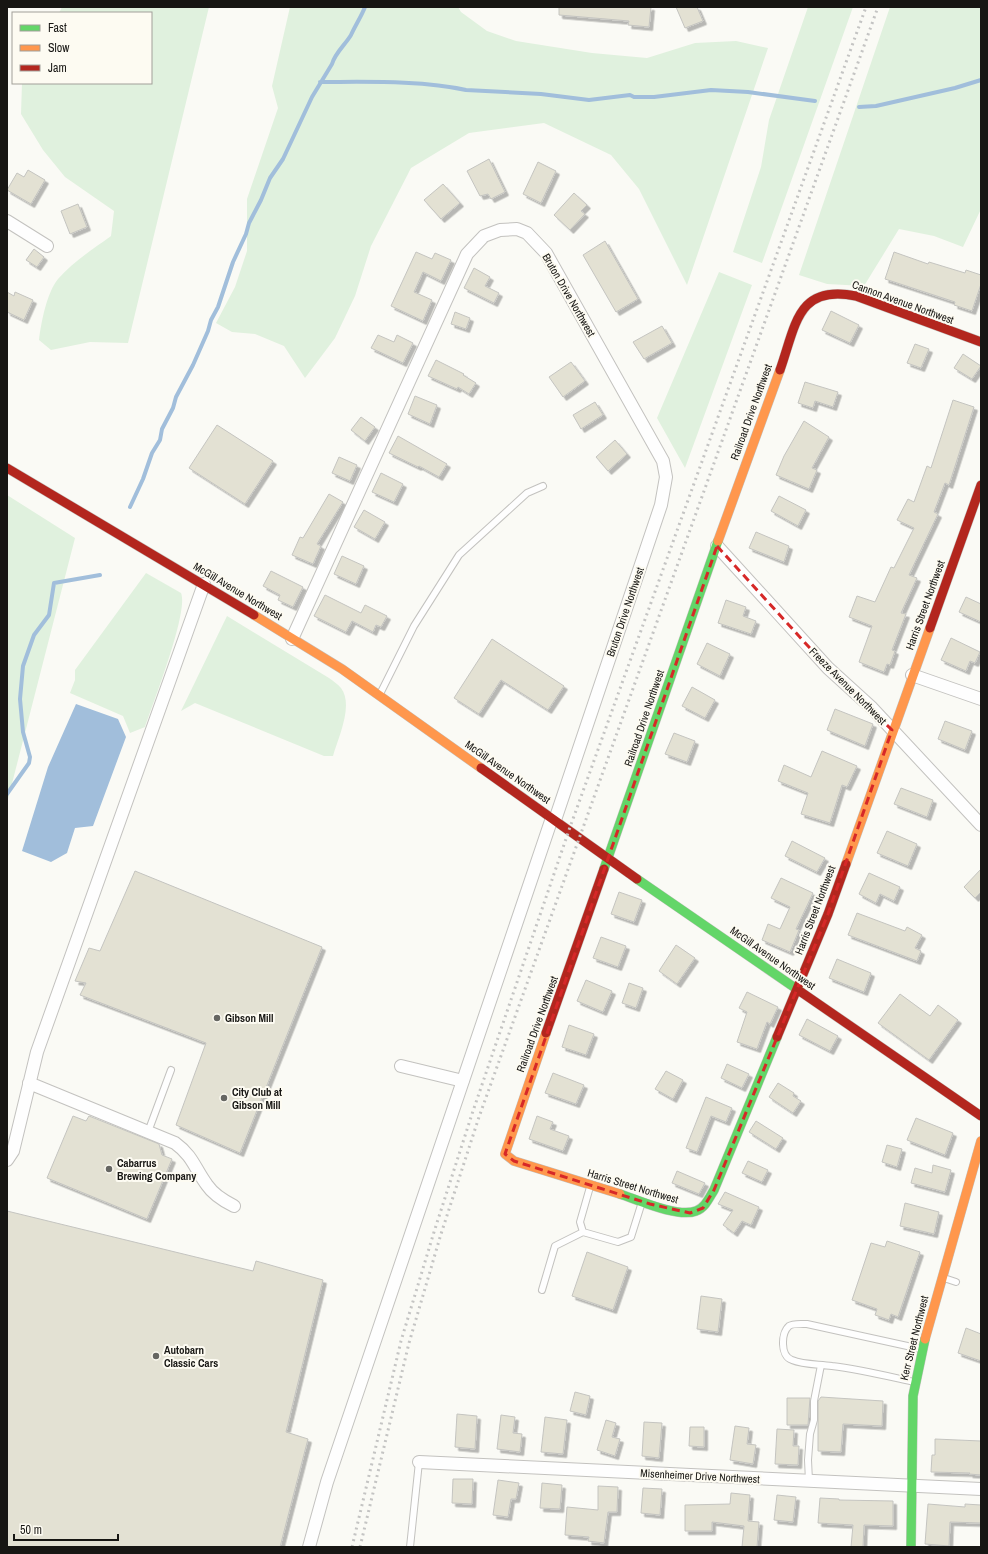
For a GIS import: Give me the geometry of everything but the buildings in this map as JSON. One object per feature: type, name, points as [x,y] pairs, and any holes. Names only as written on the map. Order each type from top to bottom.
[{"type":"street","points":[[7,220],[47,246]]},
{"type":"street","name":"Bruton Drive Northwest","points":[[292,639],[467,254],[484,236],[500,230],[517,229],[527,233],[546,253],[663,462],[666,477],[661,505],[327,1482],[309,1547]]},
{"type":"street","name":"Cannon Avenue Northwest","points":[[816,296],[827,292],[840,292],[856,296],[981,342]]},
{"type":"street","name":"Railroad Drive Northwest","points":[[506,1154],[507,1144],[802,309],[816,296]]},
{"type":"street","name":"McGill Avenue Northwest","points":[[7,468],[204,584],[342,669],[608,859],[981,1116]]},
{"type":"street","name":"Harris Street Northwest","points":[[506,1154],[514,1161],[642,1202],[690,1213],[703,1208],[714,1190],[828,914],[892,730],[981,485]]},
{"type":"street","name":"Freeze Avenue Northwest","points":[[717,546],[828,668],[872,708],[981,825]]},
{"type":"street","points":[[7,1160],[13,1151],[37,1052],[204,584]]},
{"type":"street","points":[[912,675],[981,700]]},
{"type":"street","points":[[402,1066],[463,1081]]},
{"type":"street","points":[[29,1083],[175,1143],[184,1149],[190,1156],[207,1185],[219,1197],[234,1206]]},
{"type":"street","name":"Kerr Street Northwest","points":[[911,1547],[913,1396],[915,1382],[942,1277],[981,1141]]},
{"type":"street","name":"Misenheimer Drive Northwest","points":[[419,1462],[981,1489]]},
{"type":"lane","points":[[379,696],[414,626],[460,555],[527,493],[543,486]]},
{"type":"lane","points":[[148,1132],[171,1070]]},
{"type":"lane","points":[[583,1232],[580,1222],[590,1185]]},
{"type":"lane","points":[[542,1290],[555,1246],[583,1232],[618,1242],[631,1237],[642,1202]]},
{"type":"lane","points":[[942,1277],[956,1282]]},
{"type":"lane","points":[[915,1382],[794,1361],[787,1358],[783,1352],[785,1332],[792,1324],[807,1324],[923,1349]]},
{"type":"lane","points":[[809,1481],[808,1460],[810,1434],[814,1420],[814,1402],[821,1365]]},
{"type":"lane","points":[[410,1547],[419,1462]]},
{"type":"highlighted area","points":[[717,546],[828,668],[892,730],[828,914],[714,1190],[703,1208],[690,1213],[650,1204],[514,1161],[505,1154]]},
{"type":"green space","points":[[62,7],[209,7],[128,343],[90,342],[51,350],[39,340],[43,317],[54,285],[70,267],[111,236],[114,211],[65,177],[43,150],[21,114],[22,84],[152,84],[152,12],[60,12]]},
{"type":"green space","points":[[290,7],[458,7],[461,12],[487,31],[516,41],[592,53],[647,58],[695,43],[736,41],[768,48],[687,285],[639,189],[611,155],[544,123],[469,133],[411,168],[371,246],[355,296],[335,338],[305,378],[284,346],[255,334],[232,332],[216,323],[235,287],[247,251],[247,199],[278,108],[272,86]]},
{"type":"green space","points":[[808,7],[853,7],[762,263],[733,252],[761,167],[769,120]]},
{"type":"green space","points":[[890,7],[981,7],[981,209],[963,247],[934,236],[899,229],[864,286],[827,284],[799,275]]},
{"type":"green space","points":[[719,272],[752,285],[685,468],[657,418]]},
{"type":"green space","points":[[7,495],[75,538],[7,803]]},
{"type":"green space","points":[[146,573],[181,593],[182,603],[180,618],[169,658],[145,727],[130,733],[123,716],[70,693],[75,680],[75,670]]},
{"type":"green space","points":[[227,616],[329,678],[341,688],[345,695],[346,712],[333,756],[324,756],[195,703],[181,711]]},
{"type":"water","points":[[76,704],[118,719],[126,737],[93,826],[75,828],[67,853],[51,862],[22,851],[48,767]]},
{"type":"waterway","points":[[130,507],[143,479],[152,453],[160,440],[162,429],[173,408],[176,397],[193,365],[208,331],[211,320],[218,307],[233,262],[270,178],[283,159],[312,97],[332,64],[335,56],[351,35],[365,7]]},
{"type":"waterway","points":[[859,107],[876,106],[955,88],[981,80]]},
{"type":"waterway","points":[[320,82],[413,83],[466,90],[541,94],[589,100],[630,95],[634,97],[654,97],[711,90],[748,92],[815,101]]},
{"type":"waterway","points":[[7,794],[29,763],[30,757],[23,732],[20,699],[23,666],[34,635],[49,615],[54,583],[100,575]]},
{"type":"railway","points":[[352,1547],[401,1341],[472,1114],[569,830],[866,7]]},
{"type":"railway","points":[[360,1547],[409,1343],[441,1234],[479,1117],[878,7]]},
{"type":"traffic: fast","points":[[604,869],[718,541]]},
{"type":"traffic: fast","points":[[637,879],[801,992]]},
{"type":"traffic: fast","points":[[620,1194],[658,1207],[679,1212],[688,1213],[702,1208],[714,1190],[777,1037]]},
{"type":"traffic: fast","points":[[911,1547],[913,1396],[925,1339]]},
{"type":"traffic: slow","points":[[718,541],[780,370]]},
{"type":"traffic: slow","points":[[254,615],[342,669],[481,768]]},
{"type":"traffic: slow","points":[[846,864],[930,628]]},
{"type":"traffic: slow","points":[[546,1033],[505,1154],[514,1161],[620,1194]]},
{"type":"traffic: slow","points":[[925,1339],[981,1141]]},
{"type":"traffic: jam","points":[[780,370],[790,338],[802,312],[810,302],[821,296],[836,294],[856,296],[981,342]]},
{"type":"traffic: jam","points":[[7,468],[254,615]]},
{"type":"traffic: jam","points":[[930,628],[981,485]]},
{"type":"traffic: jam","points":[[481,768],[637,879]]},
{"type":"traffic: jam","points":[[777,1037],[828,914],[846,864]]},
{"type":"traffic: jam","points":[[546,1033],[604,869]]},
{"type":"traffic: jam","points":[[801,992],[981,1116]]},
{"type":"place","name":"Gibson Mill","points":[[217,1018]]},
{"type":"place","name":"City Club at Gibson Mill","points":[[224,1098]]},
{"type":"place","name":"Cabarrus Brewing Company","points":[[109,1169]]},
{"type":"place","name":"Autobarn Classic Cars","points":[[156,1356]]}]
